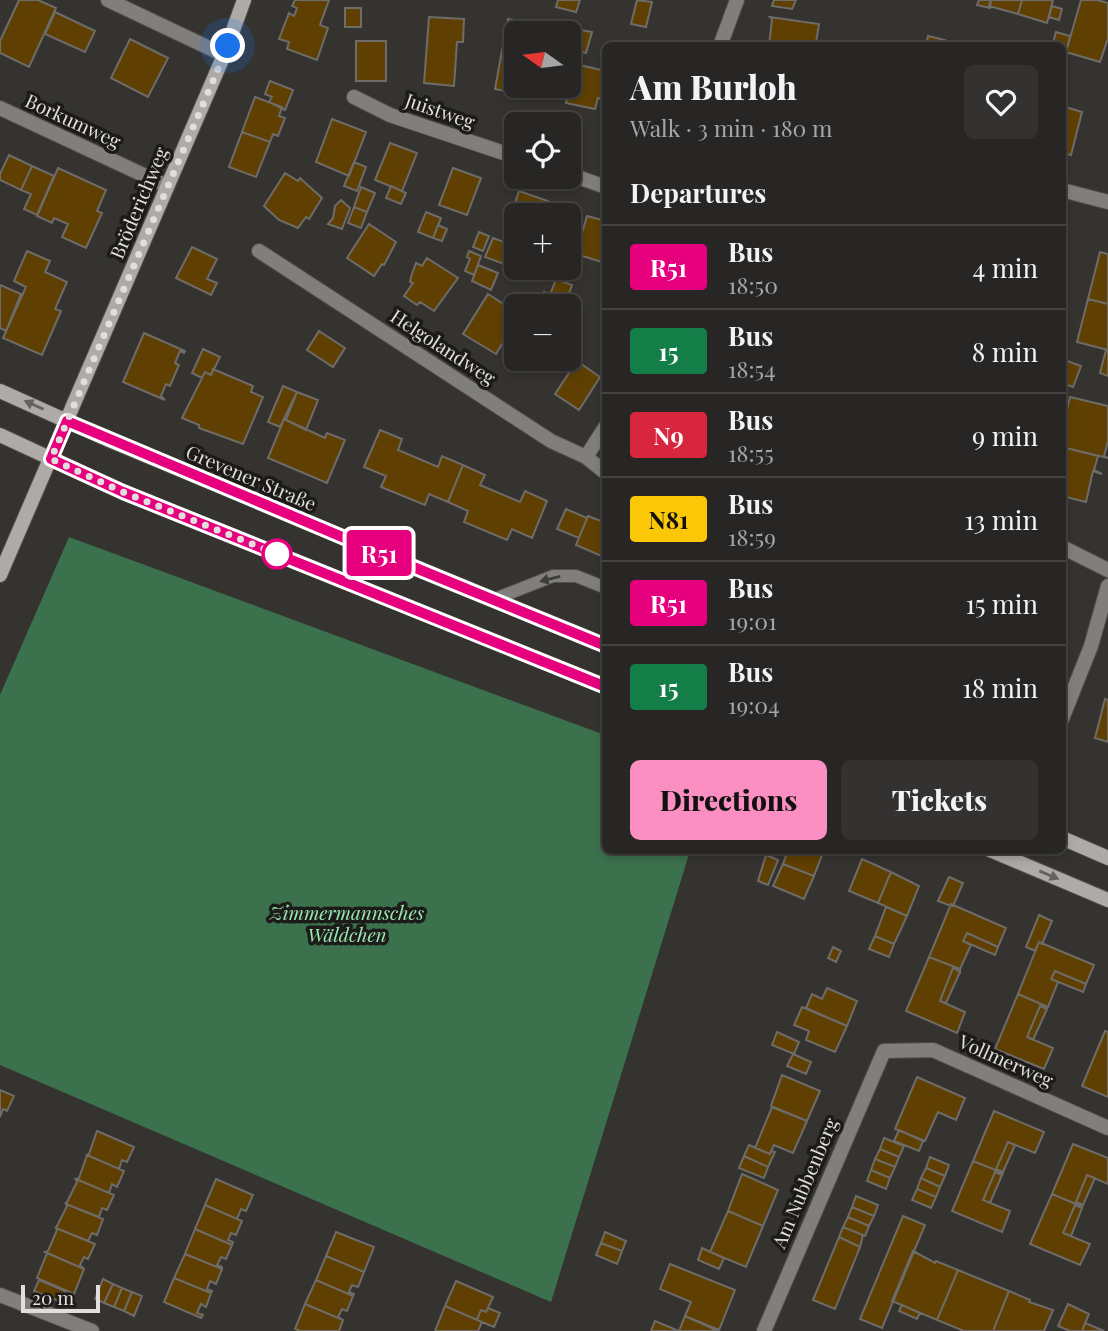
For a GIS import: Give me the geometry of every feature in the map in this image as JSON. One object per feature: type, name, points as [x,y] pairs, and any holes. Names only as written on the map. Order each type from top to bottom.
[{"type":"main road","name":"Bröderichweg","points":[[0,575],[224,55],[244,0]]},
{"type":"main road","name":"Grevener Straße","points":[[0,391],[422,571],[602,644]]},
{"type":"main road","points":[[0,435],[123,492],[602,685]]},
{"type":"main road","points":[[1066,840],[1108,858]]},
{"type":"main road","points":[[999,854],[1108,900]]},
{"type":"street","points":[[107,0],[224,55]]},
{"type":"street","points":[[721,42],[737,0]]},
{"type":"street","name":"Juistweg","points":[[354,97],[390,114],[504,153]]},
{"type":"street","name":"Borkumweg","points":[[0,108],[167,186]]},
{"type":"street","points":[[581,178],[602,186]]},
{"type":"street","points":[[1066,191],[1108,202]]},
{"type":"street","name":"Helgolandweg","points":[[259,251],[551,441],[586,457],[602,470]]},
{"type":"street","points":[[586,457],[602,432]]},
{"type":"street","points":[[1066,549],[1108,570]]},
{"type":"street","points":[[1066,709],[1091,646],[1108,586]]},
{"type":"street","name":"Vollmerweg","points":[[884,1051],[933,1050],[1108,1128]]},
{"type":"street","name":"Am Nubbenberg","points":[[764,1331],[884,1051]]},
{"type":"street","points":[[0,1295],[92,1331]]},
{"type":"lane","points":[[495,599],[553,576],[576,576],[602,586]]},
{"type":"green space","name":"Zimmermannsches Wäldchen","points":[[69,537],[602,734],[602,854],[689,854],[551,1302],[0,1065],[0,695]]},
{"type":"building","points":[[19,0],[38,0],[56,8],[29,67],[0,53],[0,41]]},
{"type":"building","points":[[295,0],[329,0],[320,25],[328,28],[317,60],[287,49],[289,42],[279,39],[289,13],[294,16],[297,8],[292,6]]},
{"type":"building","points":[[558,0],[580,0],[576,12],[556,7]]},
{"type":"building","points":[[637,0],[652,2],[646,27],[631,24]]},
{"type":"building","points":[[774,0],[796,0],[792,9],[772,6]]},
{"type":"building","points":[[979,0],[991,0],[990,8],[977,5]]},
{"type":"building","points":[[991,0],[1022,0],[1018,14],[989,6]]},
{"type":"building","points":[[1022,0],[1053,0],[1047,23],[1018,14]]},
{"type":"building","points":[[1081,0],[1108,3],[1108,38],[1100,62],[1066,52]]},
{"type":"building","points":[[1052,6],[1062,9],[1059,20],[1049,17]]},
{"type":"building","points":[[345,8],[361,8],[361,27],[345,27]]},
{"type":"building","points":[[55,12],[95,31],[85,52],[45,34]]},
{"type":"building","points":[[429,17],[464,19],[463,42],[457,42],[454,86],[424,83]]},
{"type":"building","points":[[770,17],[819,24],[816,42],[769,42]]},
{"type":"building","points":[[581,30],[592,32],[586,53],[581,52]]},
{"type":"building","points":[[1056,32],[1070,36],[1066,53],[1066,42],[1053,42]]},
{"type":"building","points":[[928,36],[945,40],[944,42],[927,42]]},
{"type":"building","points":[[130,39],[168,58],[148,97],[111,78]]},
{"type":"building","points":[[356,41],[386,41],[386,81],[356,81]]},
{"type":"building","points":[[501,56],[504,57],[504,91],[495,89]]},
{"type":"building","points":[[581,65],[602,70],[602,99],[598,98],[595,109],[566,103],[567,98],[581,98]]},
{"type":"building","points":[[270,81],[293,90],[285,110],[269,102],[272,97],[265,94]]},
{"type":"building","points":[[255,97],[282,107],[279,116],[285,118],[278,136],[273,134],[270,142],[242,132]]},
{"type":"building","points":[[1066,107],[1082,112],[1071,155],[1066,154]]},
{"type":"building","points":[[332,119],[366,132],[349,176],[316,162]]},
{"type":"building","points":[[242,132],[270,142],[256,177],[229,167]]},
{"type":"building","points":[[390,143],[417,153],[402,191],[375,180]]},
{"type":"building","points":[[9,155],[32,166],[21,190],[0,180]]},
{"type":"building","points":[[354,162],[366,167],[357,191],[344,186]]},
{"type":"building","points":[[32,166],[54,176],[37,215],[24,209],[31,194],[21,190]]},
{"type":"building","points":[[58,168],[106,190],[97,211],[102,213],[86,248],[62,237],[68,224],[54,218],[52,223],[37,216]]},
{"type":"building","points":[[453,168],[481,178],[467,215],[439,205]]},
{"type":"building","points":[[285,173],[298,181],[300,178],[322,198],[309,219],[306,217],[298,228],[279,220],[264,206]]},
{"type":"building","points":[[391,186],[406,193],[401,204],[386,198]]},
{"type":"building","points":[[361,187],[375,193],[367,212],[354,207]]},
{"type":"building","points":[[519,191],[548,201],[547,203],[515,203]]},
{"type":"building","points":[[341,200],[350,208],[342,229],[328,224],[333,218],[335,206]]},
{"type":"building","points":[[354,207],[367,212],[361,228],[348,223]]},
{"type":"building","points":[[426,212],[441,218],[433,238],[418,232]]},
{"type":"building","points":[[587,216],[602,220],[602,262],[581,256],[581,237]]},
{"type":"building","points":[[369,224],[396,242],[384,265],[382,264],[374,276],[347,258]]},
{"type":"building","points":[[438,225],[447,229],[442,241],[433,238]]},
{"type":"building","points":[[479,232],[489,236],[483,251],[473,247]]},
{"type":"building","points":[[493,238],[504,242],[504,264],[485,257]]},
{"type":"building","points":[[192,247],[217,259],[207,279],[217,283],[211,295],[176,278]]},
{"type":"building","points":[[27,251],[50,261],[45,272],[67,282],[55,309],[61,311],[42,355],[3,338],[26,287],[14,281]]},
{"type":"building","points":[[469,251],[481,256],[474,275],[465,271],[470,259],[467,257]]},
{"type":"building","points":[[1100,252],[1108,254],[1108,304],[1088,299]]},
{"type":"building","points":[[427,258],[458,278],[434,311],[420,302],[417,305],[404,296],[413,283],[410,282],[416,263],[422,266]]},
{"type":"building","points":[[478,265],[498,273],[491,290],[472,281]]},
{"type":"building","points":[[556,280],[572,285],[569,294],[550,294]]},
{"type":"building","points":[[0,285],[21,294],[6,331],[0,328]]},
{"type":"building","points":[[488,294],[504,304],[504,341],[496,354],[463,334]]},
{"type":"building","points":[[1088,299],[1108,304],[1108,350],[1077,342]]},
{"type":"building","points":[[319,331],[345,348],[333,367],[307,350]]},
{"type":"building","points":[[144,333],[185,351],[180,351],[175,363],[179,365],[170,386],[166,384],[161,396],[165,400],[123,382]]},
{"type":"building","points":[[203,349],[220,357],[211,375],[205,372],[202,378],[192,373]]},
{"type":"building","points":[[1108,350],[1108,376],[1100,373]]},
{"type":"building","points":[[1066,360],[1081,366],[1073,387],[1066,384]]},
{"type":"building","points":[[581,364],[600,377],[579,410],[555,394],[570,371],[581,371]]},
{"type":"building","points":[[213,369],[253,386],[251,392],[263,397],[243,444],[199,428],[199,425],[182,418],[205,372],[211,375]]},
{"type":"building","points":[[283,386],[297,392],[280,427],[268,422]]},
{"type":"building","points":[[297,392],[318,400],[306,430],[286,420]]},
{"type":"building","points":[[1070,397],[1108,406],[1108,441],[1104,456],[1108,458],[1066,448],[1066,414]]},
{"type":"building","points":[[284,419],[325,438],[327,433],[345,440],[327,483],[268,458]]},
{"type":"building","points":[[380,430],[402,439],[398,450],[438,467],[442,456],[463,465],[448,502],[429,494],[425,505],[381,487],[386,476],[364,467]]},
{"type":"building","points":[[1066,448],[1098,456],[1094,470],[1102,474],[1093,471],[1086,502],[1066,497]]},
{"type":"building","points":[[463,465],[485,475],[480,485],[520,502],[525,491],[547,501],[532,538],[512,529],[507,540],[464,522],[468,511],[448,502]]},
{"type":"building","points":[[566,509],[587,518],[579,538],[557,529]]},
{"type":"building","points":[[588,516],[602,521],[602,556],[576,545]]},
{"type":"building","points":[[1105,699],[1108,700],[1108,742],[1095,738]]},
{"type":"building","points":[[787,854],[822,854],[814,876],[783,864]]},
{"type":"building","points":[[766,855],[778,860],[768,885],[758,881]]},
{"type":"building","points":[[862,859],[891,872],[878,903],[849,891]]},
{"type":"building","points":[[783,864],[814,876],[804,899],[773,886]]},
{"type":"building","points":[[891,872],[919,886],[907,916],[878,903]]},
{"type":"building","points":[[949,877],[963,883],[953,906],[938,901]]},
{"type":"building","points":[[951,904],[1006,928],[998,947],[967,933],[963,941],[971,945],[960,969],[929,957]]},
{"type":"building","points":[[886,907],[907,916],[894,944],[875,936]]},
{"type":"building","points":[[1039,915],[1052,921],[1042,944],[1039,942],[1035,951],[1026,947]]},
{"type":"building","points":[[967,933],[998,947],[995,955],[963,941]]},
{"type":"building","points":[[875,936],[894,944],[889,957],[869,949]]},
{"type":"building","points":[[1039,942],[1094,965],[1086,984],[1055,971],[1051,979],[1058,982],[1048,1007],[1018,994]]},
{"type":"building","points":[[833,947],[841,951],[836,962],[828,958]]},
{"type":"building","points":[[929,957],[960,969],[960,972],[953,968],[940,1001],[965,1012],[957,1033],[906,1011]]},
{"type":"building","points":[[953,968],[960,972],[946,1003],[940,1001]]},
{"type":"building","points":[[1055,971],[1086,984],[1083,992],[1051,979]]},
{"type":"building","points":[[827,988],[857,1001],[847,1026],[806,1008],[812,994],[822,999]]},
{"type":"building","points":[[1018,994],[1048,1007],[1047,1009],[1040,1006],[1027,1037],[1053,1048],[1044,1069],[995,1049]]},
{"type":"building","points":[[1040,1006],[1047,1009],[1033,1040],[1027,1037]]},
{"type":"building","points":[[802,1007],[847,1026],[835,1052],[806,1040],[809,1031],[794,1025]]},
{"type":"building","points":[[1105,1031],[1108,1032],[1108,1097],[1082,1086]]},
{"type":"building","points":[[777,1032],[799,1042],[794,1054],[772,1045]]},
{"type":"building","points":[[793,1054],[811,1062],[806,1074],[787,1066]]},
{"type":"building","points":[[782,1075],[820,1091],[807,1121],[771,1106]]},
{"type":"building","points":[[917,1077],[965,1098],[956,1120],[938,1112],[925,1141],[895,1129]]},
{"type":"building","points":[[0,1090],[14,1096],[7,1111],[3,1109],[0,1117]]},
{"type":"building","points":[[772,1107],[807,1121],[793,1153],[774,1145],[770,1154],[755,1148]]},
{"type":"building","points":[[994,1111],[1044,1132],[1035,1153],[1008,1142],[996,1169],[1003,1173],[973,1161]]},
{"type":"building","points":[[899,1130],[923,1141],[919,1151],[894,1141]]},
{"type":"building","points":[[97,1131],[134,1147],[127,1162],[122,1160],[119,1169],[87,1155]]},
{"type":"building","points":[[884,1138],[904,1146],[899,1157],[880,1149]]},
{"type":"building","points":[[1008,1142],[1015,1145],[1003,1172],[996,1169]]},
{"type":"building","points":[[1073,1144],[1108,1158],[1108,1184],[1087,1175],[1076,1202],[1083,1207],[1052,1194]]},
{"type":"building","points":[[749,1145],[770,1154],[771,1151],[775,1152],[768,1167],[744,1156]]},
{"type":"building","points":[[880,1149],[899,1157],[895,1167],[875,1159]]},
{"type":"building","points":[[87,1155],[124,1171],[117,1187],[112,1184],[109,1193],[76,1179],[79,1178]]},
{"type":"building","points":[[744,1156],[768,1167],[764,1178],[739,1168]]},
{"type":"building","points":[[930,1157],[949,1165],[945,1176],[926,1168]]},
{"type":"building","points":[[875,1159],[895,1167],[890,1178],[871,1170]]},
{"type":"building","points":[[973,1161],[1003,1173],[1002,1175],[995,1172],[983,1200],[1010,1211],[1002,1232],[952,1211]]},
{"type":"building","points":[[926,1168],[945,1176],[940,1187],[921,1178]]},
{"type":"building","points":[[871,1170],[890,1178],[886,1189],[867,1181]]},
{"type":"building","points":[[995,1172],[1002,1175],[990,1203],[983,1200]]},
{"type":"building","points":[[742,1174],[778,1190],[763,1226],[728,1211]]},
{"type":"building","points":[[1087,1175],[1095,1178],[1083,1205],[1076,1202]]},
{"type":"building","points":[[921,1178],[940,1187],[936,1197],[917,1189]]},
{"type":"building","points":[[76,1179],[114,1195],[107,1210],[102,1208],[99,1217],[66,1204]]},
{"type":"building","points":[[216,1179],[253,1195],[246,1211],[241,1209],[237,1219],[205,1205]]},
{"type":"building","points":[[917,1189],[936,1197],[931,1208],[912,1200]]},
{"type":"building","points":[[1052,1194],[1083,1207],[1075,1205],[1063,1233],[1090,1244],[1080,1265],[1030,1244]]},
{"type":"building","points":[[856,1196],[878,1205],[874,1216],[852,1207]]},
{"type":"building","points":[[66,1204],[103,1219],[97,1235],[92,1233],[88,1241],[56,1228]]},
{"type":"building","points":[[205,1205],[242,1221],[236,1235],[231,1233],[228,1240],[233,1242],[232,1245],[195,1229]]},
{"type":"building","points":[[1075,1205],[1082,1208],[1071,1236],[1063,1233]]},
{"type":"building","points":[[852,1207],[874,1216],[869,1226],[848,1217]]},
{"type":"building","points":[[728,1211],[763,1226],[746,1267],[710,1252]]},
{"type":"building","points":[[903,1216],[925,1225],[882,1328],[860,1319]]},
{"type":"building","points":[[848,1217],[869,1226],[865,1236],[843,1227]]},
{"type":"building","points":[[843,1227],[863,1235],[860,1247],[839,1237]]},
{"type":"building","points":[[56,1228],[95,1244],[88,1259],[84,1257],[80,1265],[84,1269],[45,1252],[48,1251]]},
{"type":"building","points":[[195,1229],[232,1245],[226,1259],[221,1257],[217,1265],[222,1269],[185,1254]]},
{"type":"building","points":[[336,1232],[374,1247],[364,1272],[326,1256]]},
{"type":"building","points":[[605,1232],[626,1241],[622,1251],[601,1243]]},
{"type":"building","points":[[839,1237],[860,1247],[835,1309],[813,1300]]},
{"type":"building","points":[[601,1243],[622,1251],[617,1264],[596,1255]]},
{"type":"building","points":[[702,1248],[724,1258],[719,1269],[698,1260]]},
{"type":"building","points":[[913,1251],[935,1263],[936,1261],[958,1270],[937,1320],[892,1301]]},
{"type":"building","points":[[47,1253],[84,1269],[74,1294],[37,1278]]},
{"type":"building","points":[[185,1254],[222,1269],[216,1284],[210,1281],[207,1289],[212,1291],[211,1293],[174,1278]]},
{"type":"building","points":[[326,1256],[364,1272],[358,1287],[352,1285],[349,1292],[354,1294],[353,1296],[316,1280]]},
{"type":"building","points":[[670,1264],[735,1290],[719,1330],[685,1316],[691,1302],[660,1289]]},
{"type":"building","points":[[958,1270],[1009,1291],[993,1331],[964,1331],[937,1320]]},
{"type":"building","points":[[174,1278],[211,1293],[206,1307],[201,1304],[197,1313],[203,1315],[201,1318],[164,1302]]},
{"type":"building","points":[[103,1279],[113,1284],[104,1303],[95,1299]]},
{"type":"building","points":[[39,1280],[65,1291],[61,1302],[34,1291]]},
{"type":"building","points":[[316,1280],[353,1296],[347,1311],[342,1309],[338,1317],[343,1320],[305,1304]]},
{"type":"building","points":[[456,1281],[493,1297],[486,1312],[481,1310],[477,1320],[445,1306]]},
{"type":"building","points":[[113,1284],[122,1288],[114,1307],[104,1303]]},
{"type":"building","points":[[122,1288],[132,1292],[124,1311],[114,1307]]},
{"type":"building","points":[[1009,1291],[1030,1300],[1029,1302],[1053,1310],[1044,1331],[993,1331]]},
{"type":"building","points":[[132,1292],[142,1296],[134,1316],[124,1311]]},
{"type":"building","points":[[305,1304],[343,1320],[339,1331],[295,1329]]},
{"type":"building","points":[[1068,1304],[1089,1314],[1082,1331],[1070,1331],[1058,1326]]},
{"type":"building","points":[[902,1305],[920,1313],[917,1319],[899,1311]]},
{"type":"building","points":[[445,1306],[482,1322],[478,1331],[435,1331]]},
{"type":"building","points":[[488,1308],[500,1313],[494,1327],[477,1320],[481,1310],[486,1312]]},
{"type":"building","points":[[685,1316],[718,1331],[679,1331]]},
{"type":"building","points":[[655,1321],[679,1331],[651,1331]]},
{"type":"building","points":[[1085,1323],[1104,1331],[1082,1331]]},
{"type":"bus line","name":"R51","points":[[602,644],[495,599],[447,582],[67,421],[51,459],[123,492],[602,685]]},
{"type":"route","points":[[228,46],[51,459],[123,492],[277,554]]}]
